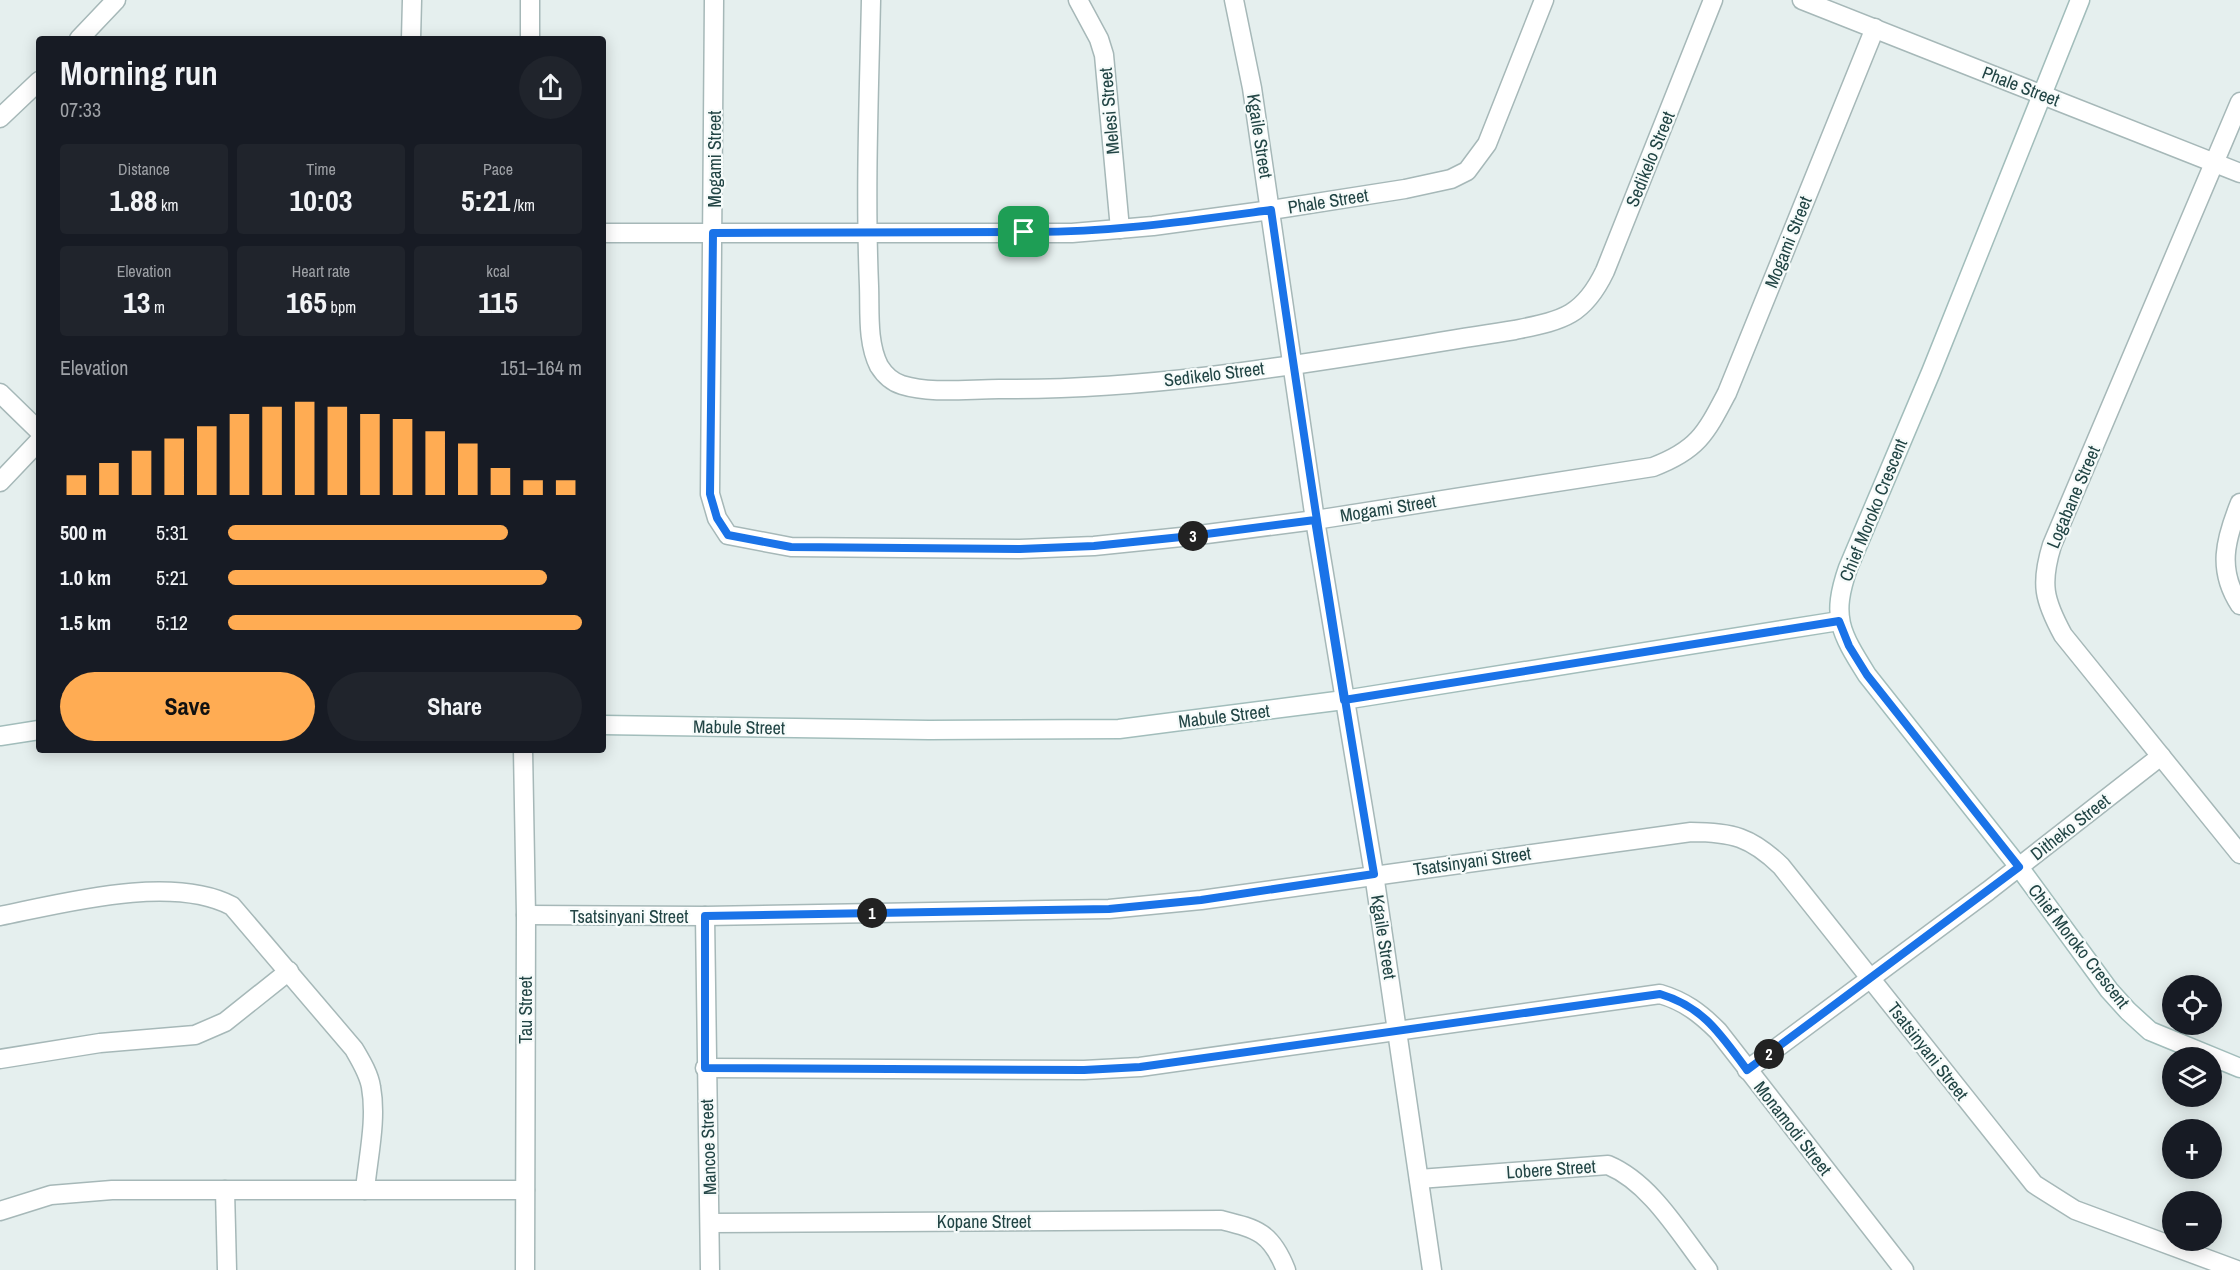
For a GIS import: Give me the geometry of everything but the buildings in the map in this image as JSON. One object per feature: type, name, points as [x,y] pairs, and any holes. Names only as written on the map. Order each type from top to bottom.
[{"type":"street","points":[[82,36],[116,0]]},
{"type":"street","points":[[411,0],[411,36]]},
{"type":"street","points":[[530,36],[531,0]]},
{"type":"street","name":"Mogami Street","points":[[714,0],[710,494],[717,518],[728,535],[791,547],[1020,549],[1094,546],[1315,520],[1653,467],[1678,458],[1696,444],[1727,393],[1875,28]]},
{"type":"street","name":"Sedikelo Street","points":[[870,0],[867,232],[872,350],[880,368],[889,378],[901,385],[924,389],[1041,390],[1149,381],[1293,364],[1515,330],[1550,322],[1581,307],[1594,293],[1605,271],[1713,0]]},
{"type":"street","name":"Melesi Street","points":[[1078,0],[1099,39],[1104,55],[1120,229]]},
{"type":"street","name":"Kgaile Street","points":[[1234,0],[1252,88],[1315,520],[1374,874],[1432,1270]]},
{"type":"street","name":"Phale Street","points":[[606,232],[1072,233],[1271,210],[1405,189],[1451,178],[1467,171],[1487,144],[1544,0]]},
{"type":"street","name":"Phale Street","points":[[1802,0],[2240,173]]},
{"type":"street","name":"Chief Moroko Crescent","points":[[2080,0],[1931,372],[1848,568],[1838,597],[1839,621],[1849,646],[1867,675],[2019,867],[2109,990],[2150,1031],[2240,1068]]},
{"type":"street","points":[[0,118],[36,84]]},
{"type":"street","name":"Logabane Street","points":[[2240,102],[2052,545],[2046,566],[2044,589],[2050,610],[2063,635],[2240,854]]},
{"type":"street","points":[[0,393],[36,428]]},
{"type":"street","points":[[0,482],[36,444]]},
{"type":"street","points":[[2240,503],[2226,551],[2225,572],[2230,589],[2240,605]]},
{"type":"street","name":"Mabule Street","points":[[606,725],[929,730],[1119,729],[1344,700],[1839,621]]},
{"type":"street","points":[[0,736],[36,730]]},
{"type":"street","name":"Tau Street","points":[[523,753],[526,915],[525,1270]]},
{"type":"street","name":"Ditheko Street","points":[[1747,1070],[2019,867],[2161,756]]},
{"type":"street","name":"Tsatsinyani Street","points":[[526,915],[705,916],[1109,909],[1201,900],[1374,874],[1691,832],[1726,832],[1764,850],[1781,866],[2034,1184],[2075,1210],[2237,1270]]},
{"type":"street","points":[[0,916],[120,893],[201,895],[232,906],[354,1049],[371,1085],[373,1105],[365,1190]]},
{"type":"street","name":"Mancoe Street","points":[[705,916],[705,1068],[710,1270]]},
{"type":"street","points":[[0,1059],[100,1043],[195,1035],[225,1022],[289,971]]},
{"type":"street","name":"Monamodi Street","points":[[705,1068],[1084,1070],[1140,1067],[1660,994],[1679,1000],[1699,1012],[1718,1031],[1904,1270]]},
{"type":"street","name":"Lobere Street","points":[[1419,1179],[1608,1165],[1627,1173],[1659,1207],[1708,1270]]},
{"type":"street","points":[[0,1211],[61,1194],[112,1190],[525,1190]]},
{"type":"street","points":[[225,1190],[226,1270]]},
{"type":"street","name":"Kopane Street","points":[[710,1223],[1221,1220],[1258,1230],[1275,1245],[1286,1270]]},
{"type":"route","points":[[1024,232],[713,233],[710,494],[717,518],[728,535],[753,542],[791,547],[1020,549],[1094,546],[1315,520],[1335,640],[1344,700],[1839,621],[1849,646],[1867,675],[2019,867],[1747,1070],[1718,1031],[1699,1012],[1679,1000],[1660,994],[1637,995],[1253,1053],[1140,1067],[1084,1070],[705,1068],[705,916],[1109,909],[1201,900],[1374,874],[1344,700],[1315,520],[1271,210],[1153,226],[1072,233],[1024,232]]}]
